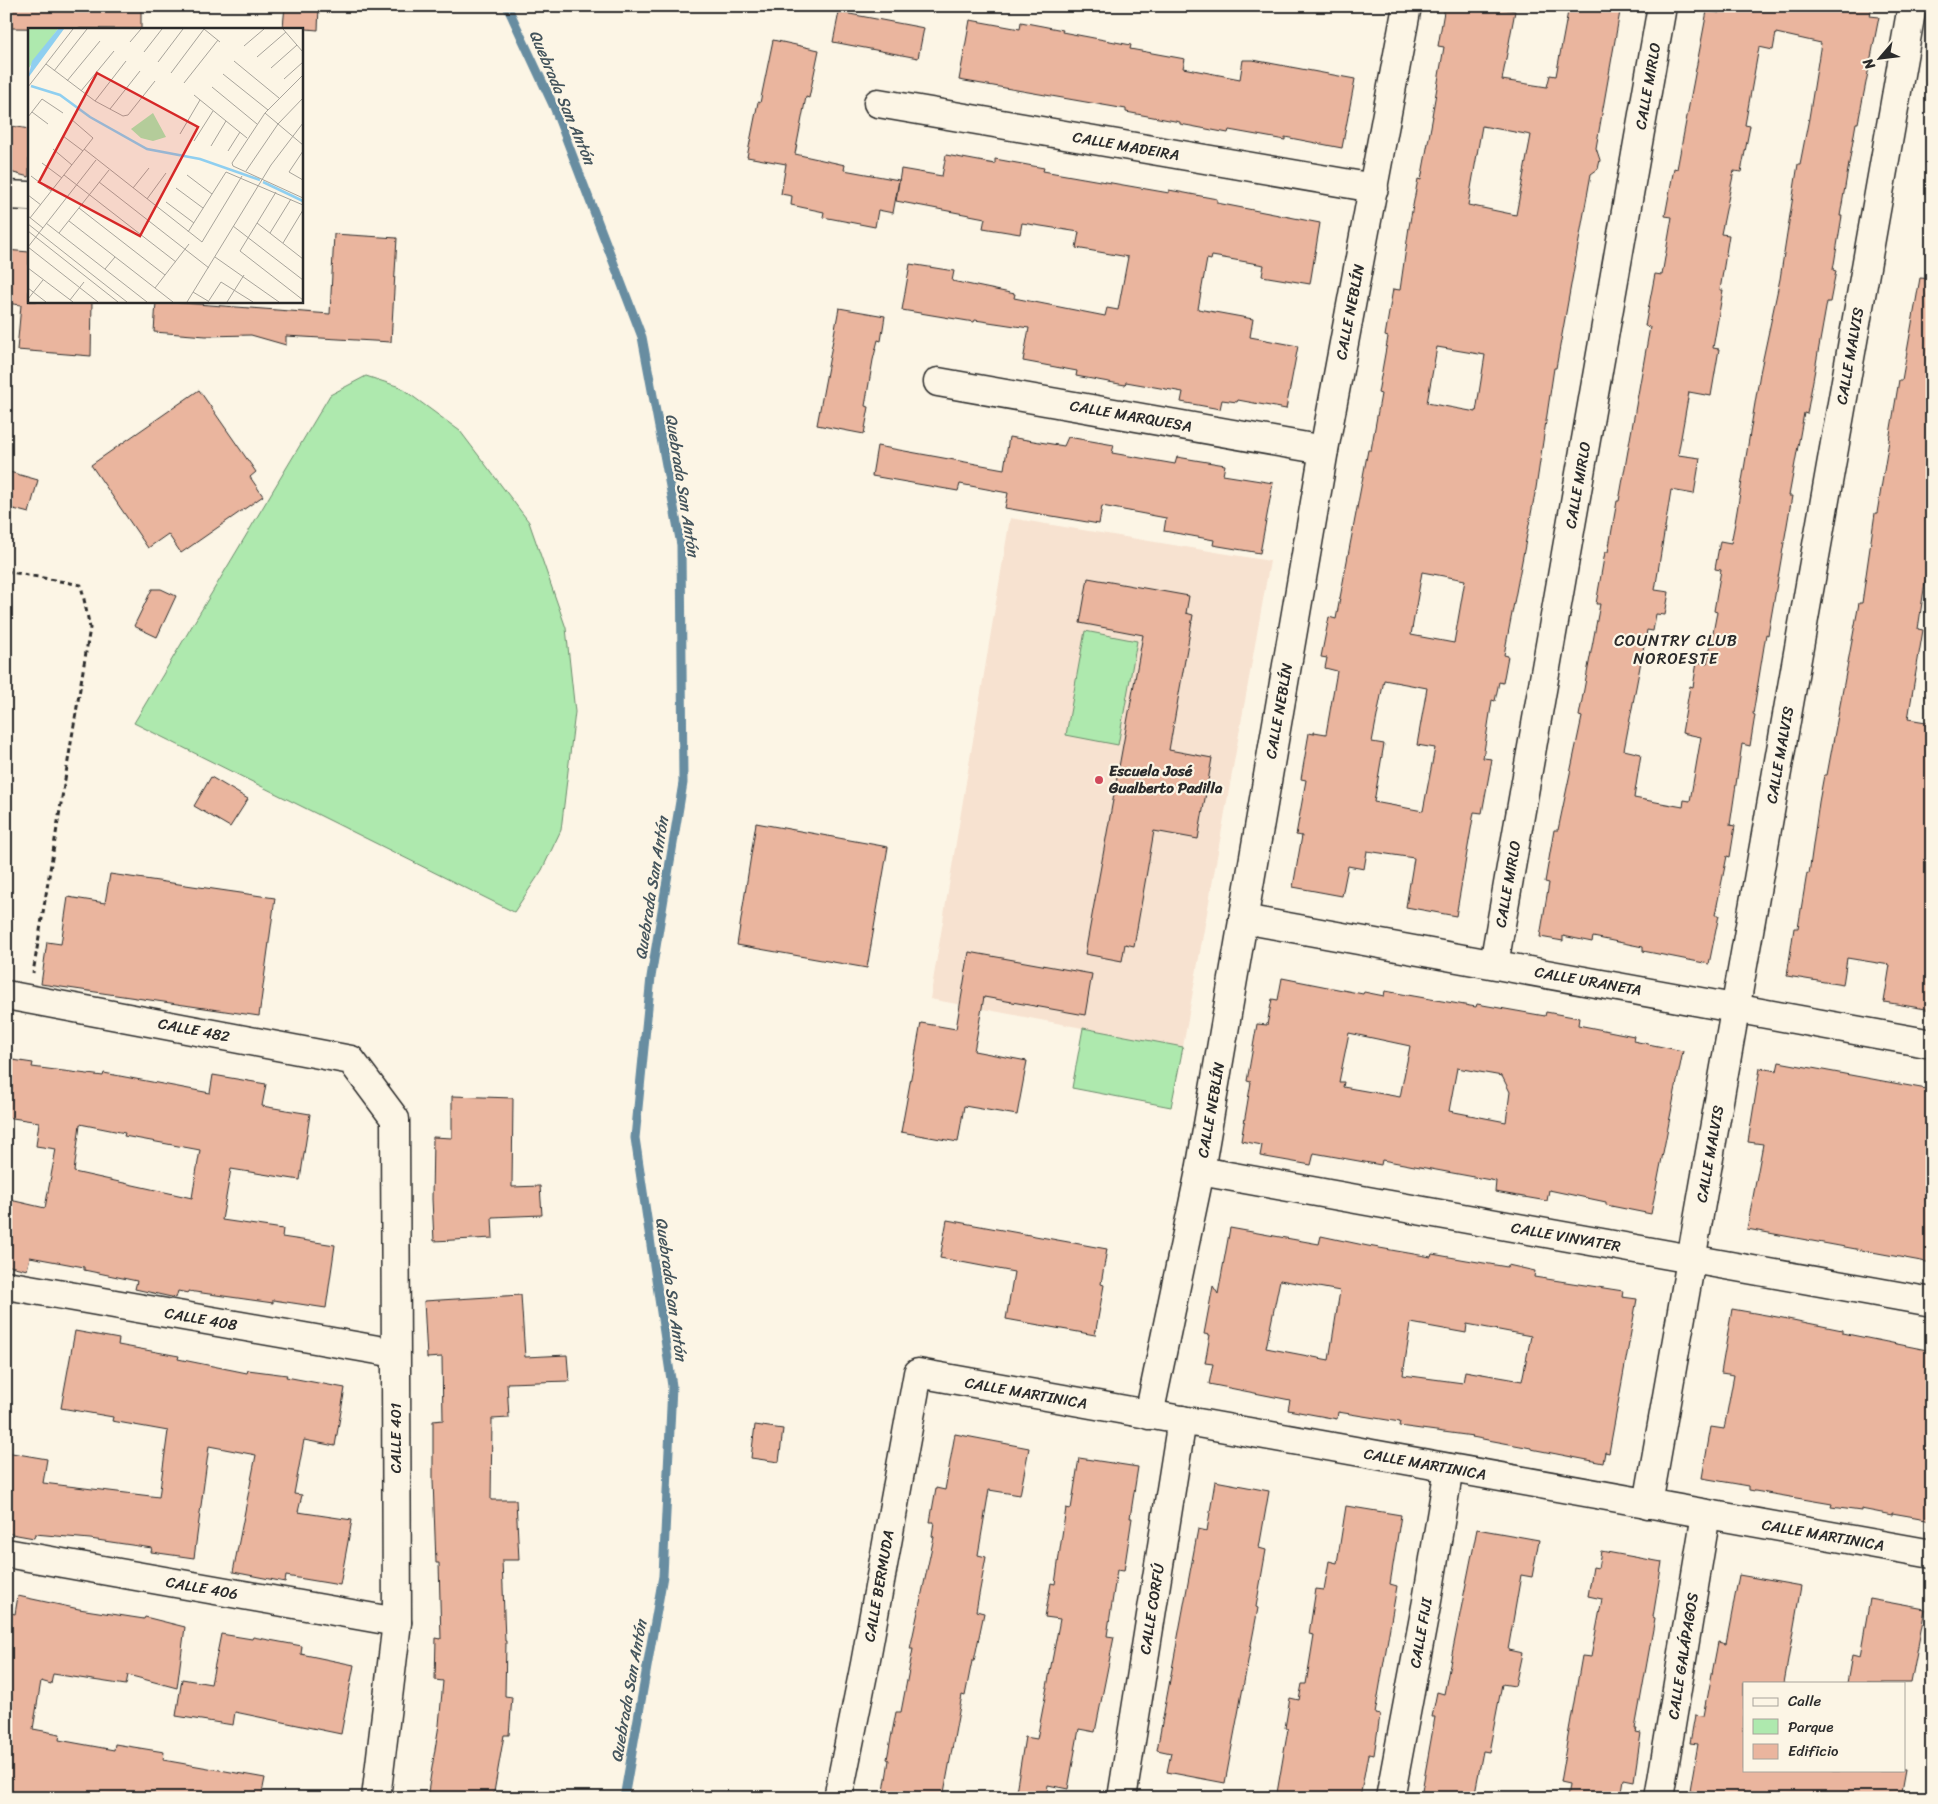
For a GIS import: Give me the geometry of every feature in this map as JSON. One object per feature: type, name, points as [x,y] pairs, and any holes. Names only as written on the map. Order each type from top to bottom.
[{"type":"street","name":"CALLE NEBLÍN","points":[[1149,1415],[1200,1171],[1324,450],[1407,6]]},
{"type":"street","name":"CALLE MIRLO","points":[[1494,964],[1662,6]]},
{"type":"street","name":"CALLE MALVIS","points":[[1648,1504],[1912,6]]},
{"type":"street","name":"CALLE MADEIRA","points":[[878,104],[1374,188]]},
{"type":"street","points":[[6,195],[28,196]]},
{"type":"street","name":"CALLE MARQUESA","points":[[938,382],[1324,450]]},
{"type":"street","name":"CALLE URANETA","points":[[1243,918],[1932,1044]]},
{"type":"street","name":"CALLE 482","points":[[18,998],[351,1060],[369,1084]]},
{"type":"street","name":"CALLE 401","points":[[369,1084],[395,1119],[397,1622],[376,1798]]},
{"type":"street","name":"CALLE VINYATER","points":[[1200,1171],[1932,1302]]},
{"type":"street","name":"CALLE 408","points":[[6,1285],[395,1353]]},
{"type":"street","name":"CALLE MARTINICA","points":[[918,1373],[1932,1554]]},
{"type":"street","name":"CALLE BERMUDA","points":[[838,1798],[865,1664],[918,1373]]},
{"type":"street","name":"CALLE CORFÚ","points":[[1122,1798],[1182,1420]]},
{"type":"street","name":"CALLE FIJI","points":[[1390,1798],[1425,1611],[1449,1468]]},
{"type":"street","name":"CALLE GALÁPAGOS","points":[[1659,1798],[1706,1514]]},
{"type":"street","name":"CALLE 406","points":[[6,1553],[397,1622]]},
{"type":"path","points":[[6,571],[81,585],[90,628],[18,998]]},
{"type":"shaded area","name":"Escuela José Gualberto Padilla","points":[[1010,518],[1270,561],[1183,1047],[930,999]]},
{"type":"green space","points":[[366,376],[400,387],[460,431],[529,522],[566,628],[575,712],[561,830],[542,870],[514,912],[134,723],[330,395]]},
{"type":"green space","points":[[1085,631],[1137,641],[1118,745],[1066,735]]},
{"type":"green space","points":[[1083,1028],[1183,1047],[1171,1107],[1072,1088]]},
{"type":"building","points":[[6,6],[141,6],[141,28],[6,28]]},
{"type":"building","points":[[285,6],[319,6],[318,30],[283,27]]},
{"type":"building","points":[[1445,6],[1487,6],[1515,11],[1502,80],[1547,87],[1550,75],[1556,76],[1569,6],[1621,6],[1596,148],[1600,160],[1598,169],[1591,174],[1556,368],[1554,368],[1536,488],[1504,655],[1508,656],[1503,683],[1499,682],[1495,701],[1492,700],[1483,758],[1492,759],[1482,813],[1474,812],[1456,916],[1406,907],[1414,858],[1367,851],[1364,869],[1348,866],[1342,896],[1293,887],[1302,836],[1296,835],[1306,780],[1301,779],[1309,733],[1326,734],[1337,671],[1325,668],[1327,658],[1321,657],[1329,617],[1336,619],[1368,450],[1371,450],[1381,394],[1378,393],[1388,337],[1385,336],[1393,289],[1400,290],[1418,179],[1421,180],[1433,116],[1444,47],[1438,46]],"holes":[[[1482,126],[1531,135],[1516,215],[1468,205]],[[1437,347],[1485,355],[1476,412],[1427,403]],[[1422,572],[1465,580],[1454,643],[1411,635]],[[1384,680],[1427,688],[1417,745],[1435,748],[1423,811],[1374,802],[1384,744],[1372,742]]]},
{"type":"building","points":[[1721,6],[1872,6],[1870,16],[1879,17],[1858,123],[1856,123],[1840,216],[1842,216],[1833,270],[1836,271],[1830,302],[1827,302],[1807,414],[1804,413],[1789,496],[1792,496],[1768,635],[1766,634],[1753,714],[1755,715],[1750,746],[1742,744],[1730,825],[1735,826],[1730,857],[1727,856],[1715,915],[1719,915],[1709,964],[1643,951],[1643,947],[1593,937],[1592,942],[1563,936],[1563,941],[1540,937],[1549,883],[1545,882],[1554,830],[1558,830],[1582,717],[1579,716],[1600,604],[1596,604],[1605,552],[1608,552],[1617,501],[1619,501],[1650,327],[1645,326],[1655,274],[1662,275],[1672,217],[1665,216],[1674,168],[1677,169],[1707,11],[1719,13]],"holes":[[[1776,33],[1821,43],[1809,118],[1800,164],[1798,164],[1780,279],[1760,373],[1731,543],[1720,541],[1715,569],[1721,570],[1714,611],[1717,612],[1707,664],[1697,662],[1693,687],[1690,686],[1682,733],[1701,737],[1690,801],[1684,800],[1683,807],[1634,798],[1641,754],[1624,750],[1647,630],[1653,631],[1656,614],[1665,615],[1669,592],[1655,590],[1671,490],[1694,494],[1700,458],[1678,455],[1689,392],[1711,396],[1719,349],[1713,348],[1723,290],[1720,290],[1729,235],[1721,234],[1734,171],[1741,172],[1750,126],[1745,125],[1759,47],[1773,50]]]},
{"type":"building","points":[[839,12],[924,28],[918,58],[833,42]]},
{"type":"building","points":[[970,20],[1020,29],[1021,22],[1063,30],[1062,32],[1131,45],[1130,49],[1185,59],[1183,68],[1240,79],[1243,60],[1253,60],[1355,79],[1342,148],[1285,137],[1285,140],[1229,130],[1228,133],[1126,112],[1126,109],[959,80]]},
{"type":"building","points":[[773,40],[819,50],[809,98],[806,97],[795,154],[845,165],[844,170],[899,180],[893,213],[878,210],[875,227],[823,217],[824,212],[791,205],[792,196],[781,194],[786,164],[747,157]]},
{"type":"building","points":[[6,125],[28,129],[28,177],[6,171]]},
{"type":"building","points":[[946,155],[995,164],[995,159],[1044,168],[1043,171],[1169,193],[1169,190],[1217,199],[1217,203],[1320,223],[1310,284],[1262,276],[1264,265],[1212,256],[1211,260],[1207,259],[1198,309],[1253,319],[1250,337],[1298,346],[1286,409],[1238,400],[1237,402],[1222,400],[1220,409],[1181,402],[1183,392],[1126,382],[1125,385],[1076,376],[1077,371],[1023,361],[1029,328],[975,320],[974,322],[902,310],[910,264],[954,271],[952,281],[1015,294],[1014,298],[1105,316],[1107,308],[1118,310],[1128,257],[1076,248],[1079,232],[1022,223],[1020,234],[983,228],[985,218],[896,201],[901,169],[942,176]]},
{"type":"building","points":[[334,234],[397,238],[391,342],[286,336],[286,345],[251,335],[206,336],[154,332],[156,302],[330,314]]},
{"type":"building","points":[[6,250],[28,252],[28,302],[92,302],[91,356],[17,350],[21,305],[6,303]]},
{"type":"building","points":[[1920,278],[1932,279],[1932,550],[1930,549],[1918,629],[1923,630],[1908,719],[1932,723],[1932,1010],[1884,1002],[1890,965],[1847,958],[1843,985],[1787,976],[1794,928],[1798,928],[1807,873],[1809,874],[1824,775],[1827,775],[1859,603],[1862,603],[1875,513],[1877,513],[1899,380],[1902,380]]},
{"type":"building","points":[[839,308],[885,316],[881,341],[878,340],[873,360],[865,406],[869,407],[864,434],[817,425]]},
{"type":"building","points":[[199,390],[256,472],[250,477],[263,496],[181,553],[168,534],[148,548],[91,465]]},
{"type":"building","points":[[1009,437],[1064,446],[1068,437],[1114,445],[1112,453],[1175,464],[1177,457],[1225,465],[1223,475],[1273,483],[1260,553],[1213,545],[1214,540],[1164,531],[1166,518],[1102,506],[1099,524],[1005,508],[1008,493],[960,484],[958,491],[872,476],[877,446],[1004,469]]},
{"type":"building","points":[[6,471],[38,480],[29,513],[6,507]]},
{"type":"building","points":[[1088,578],[1189,596],[1186,613],[1193,615],[1169,750],[1212,758],[1198,839],[1154,831],[1134,946],[1125,944],[1122,961],[1085,954],[1143,635],[1080,623]]},
{"type":"building","points":[[152,589],[161,589],[176,596],[157,637],[134,626]]},
{"type":"building","points":[[211,777],[248,799],[230,827],[194,806]]},
{"type":"building","points":[[756,823],[888,847],[867,968],[737,945]]},
{"type":"building","points":[[110,874],[275,898],[259,1016],[41,984],[47,942],[61,944],[68,897],[105,903]]},
{"type":"building","points":[[969,952],[1092,974],[1085,1015],[984,997],[974,1051],[1027,1061],[1017,1115],[964,1106],[958,1142],[901,1132],[921,1023],[956,1029]]},
{"type":"building","points":[[1282,978],[1363,994],[1364,992],[1384,996],[1385,991],[1476,1007],[1477,1004],[1545,1016],[1546,1012],[1579,1018],[1578,1025],[1634,1036],[1633,1041],[1683,1051],[1651,1214],[1606,1205],[1606,1202],[1549,1190],[1547,1201],[1495,1192],[1496,1181],[1382,1160],[1381,1165],[1314,1153],[1311,1165],[1260,1156],[1262,1145],[1241,1141],[1251,1082],[1247,1081],[1257,1024],[1267,1025],[1272,999],[1278,1000]],"holes":[[[1349,1033],[1410,1046],[1400,1097],[1343,1087],[1344,1082],[1339,1082]],[[1457,1068],[1502,1076],[1510,1092],[1506,1122],[1449,1111]]]},
{"type":"building","points":[[6,1059],[33,1063],[32,1067],[103,1076],[104,1073],[210,1093],[213,1075],[266,1084],[262,1106],[310,1114],[300,1180],[231,1169],[222,1220],[283,1229],[282,1237],[335,1245],[326,1308],[273,1300],[273,1303],[188,1291],[188,1293],[178,1291],[176,1298],[135,1289],[137,1281],[84,1270],[84,1267],[30,1257],[27,1270],[6,1265],[6,1199],[45,1208],[56,1149],[36,1146],[39,1122],[6,1117]],"holes":[[[80,1124],[125,1133],[124,1136],[200,1150],[192,1198],[74,1172]]]},
{"type":"building","points":[[1779,1062],[1932,1090],[1932,1156],[1928,1179],[1932,1179],[1932,1263],[1747,1229],[1763,1144],[1748,1142],[1760,1068],[1777,1071]]},
{"type":"building","points":[[452,1096],[513,1098],[512,1187],[540,1186],[542,1215],[492,1217],[493,1238],[434,1241],[432,1199],[433,1137],[452,1138]]},
{"type":"building","points":[[947,1220],[1107,1249],[1101,1284],[1104,1285],[1095,1335],[1006,1319],[1014,1272],[940,1258]]},
{"type":"building","points":[[1230,1228],[1319,1244],[1321,1236],[1431,1257],[1432,1254],[1507,1267],[1508,1265],[1535,1271],[1534,1277],[1623,1291],[1622,1297],[1637,1299],[1609,1453],[1605,1452],[1603,1463],[1473,1436],[1399,1426],[1400,1422],[1338,1412],[1337,1419],[1288,1410],[1290,1400],[1209,1384],[1213,1364],[1205,1363],[1210,1335],[1204,1334],[1213,1286],[1218,1294]],"holes":[[[1280,1280],[1340,1291],[1329,1360],[1266,1348]],[[1411,1323],[1466,1333],[1467,1324],[1531,1336],[1522,1381],[1465,1371],[1463,1383],[1403,1375]]]},
{"type":"building","points":[[521,1295],[525,1357],[567,1355],[569,1381],[507,1383],[509,1418],[492,1419],[491,1500],[516,1500],[519,1560],[502,1560],[506,1641],[505,1696],[512,1697],[509,1735],[504,1735],[493,1798],[427,1798],[439,1725],[443,1681],[435,1680],[436,1638],[441,1639],[439,1563],[436,1563],[433,1421],[443,1420],[442,1357],[427,1358],[424,1301]]},
{"type":"building","points":[[1732,1309],[1842,1330],[1842,1333],[1932,1351],[1932,1520],[1861,1509],[1861,1511],[1831,1507],[1832,1504],[1749,1490],[1749,1486],[1702,1478],[1711,1427],[1724,1429],[1734,1375],[1721,1373]]},
{"type":"building","points":[[75,1331],[119,1339],[118,1345],[179,1356],[178,1359],[247,1373],[248,1370],[287,1375],[286,1377],[345,1388],[335,1446],[304,1440],[294,1494],[302,1495],[298,1512],[352,1520],[340,1585],[286,1576],[285,1582],[233,1572],[256,1455],[209,1446],[194,1558],[151,1552],[152,1548],[90,1539],[35,1534],[34,1538],[6,1533],[6,1452],[47,1459],[43,1483],[159,1497],[168,1431],[112,1421],[113,1417],[61,1408]]},
{"type":"building","points":[[755,1425],[783,1429],[779,1462],[751,1458]]},
{"type":"building","points":[[955,1434],[1029,1448],[1020,1495],[989,1490],[978,1555],[986,1557],[976,1611],[984,1613],[965,1696],[962,1695],[943,1798],[883,1798],[889,1760],[887,1759],[896,1712],[901,1712],[913,1649],[910,1649],[934,1537],[932,1536],[934,1522],[930,1522],[936,1488],[945,1490]]},
{"type":"building","points":[[1079,1458],[1138,1467],[1124,1571],[1117,1570],[1107,1636],[1114,1637],[1095,1732],[1079,1729],[1068,1789],[1048,1785],[1046,1798],[1015,1798],[1025,1737],[1037,1739],[1060,1619],[1045,1617],[1051,1583],[1055,1584],[1066,1508],[1071,1509]]},
{"type":"building","points":[[1215,1481],[1269,1491],[1259,1548],[1266,1550],[1256,1607],[1258,1608],[1225,1783],[1167,1772],[1171,1753],[1157,1750],[1198,1529],[1207,1531]]},
{"type":"building","points":[[1346,1506],[1401,1515],[1390,1584],[1397,1586],[1375,1714],[1380,1715],[1374,1755],[1368,1754],[1360,1798],[1283,1798],[1284,1794],[1277,1793],[1288,1729],[1285,1728],[1290,1698],[1299,1700],[1302,1684],[1306,1684],[1314,1635],[1309,1634],[1316,1589],[1324,1590],[1329,1561],[1337,1563]]},
{"type":"building","points":[[1477,1529],[1539,1540],[1532,1577],[1521,1575],[1508,1650],[1522,1653],[1515,1686],[1502,1684],[1489,1752],[1483,1751],[1474,1798],[1459,1798],[1422,1791],[1435,1717],[1432,1717],[1437,1692],[1444,1694]]},
{"type":"building","points":[[1601,1551],[1662,1562],[1653,1617],[1655,1618],[1635,1729],[1637,1729],[1636,1732],[1641,1733],[1634,1781],[1624,1779],[1621,1798],[1567,1798],[1569,1784],[1560,1782],[1582,1656],[1591,1657],[1602,1599],[1588,1596],[1593,1567],[1598,1568]]},
{"type":"building","points":[[1739,1575],[1801,1586],[1784,1682],[1743,1682],[1743,1772],[1905,1772],[1900,1798],[1701,1798],[1702,1792],[1690,1790],[1698,1744],[1690,1743],[1695,1715],[1704,1716],[1718,1642],[1726,1644]]},
{"type":"building","points":[[18,1596],[79,1609],[144,1619],[145,1617],[185,1627],[177,1688],[128,1675],[126,1685],[53,1674],[51,1684],[41,1681],[33,1729],[60,1734],[59,1740],[114,1750],[115,1744],[164,1752],[163,1760],[265,1778],[261,1798],[36,1798],[6,1792],[6,1612],[15,1614]]},
{"type":"building","points":[[1870,1599],[1925,1609],[1911,1683],[1847,1682],[1852,1655],[1860,1657]]},
{"type":"building","points":[[221,1634],[252,1639],[253,1637],[302,1646],[301,1654],[354,1665],[341,1734],[235,1712],[233,1725],[176,1716],[182,1679],[211,1684]]},
{"type":"waterway","name":"Quebrada San Antón","points":[[507,6],[554,107],[642,337],[681,545],[683,783],[651,977],[635,1138],[672,1386],[663,1576],[624,1798]]},
{"type":"place","name":"Escuela José Gualberto Padilla","points":[[1099,780]]},
{"type":"district","name":"COUNTRY CLUB NOROESTE","points":[[1676,649]]}]
